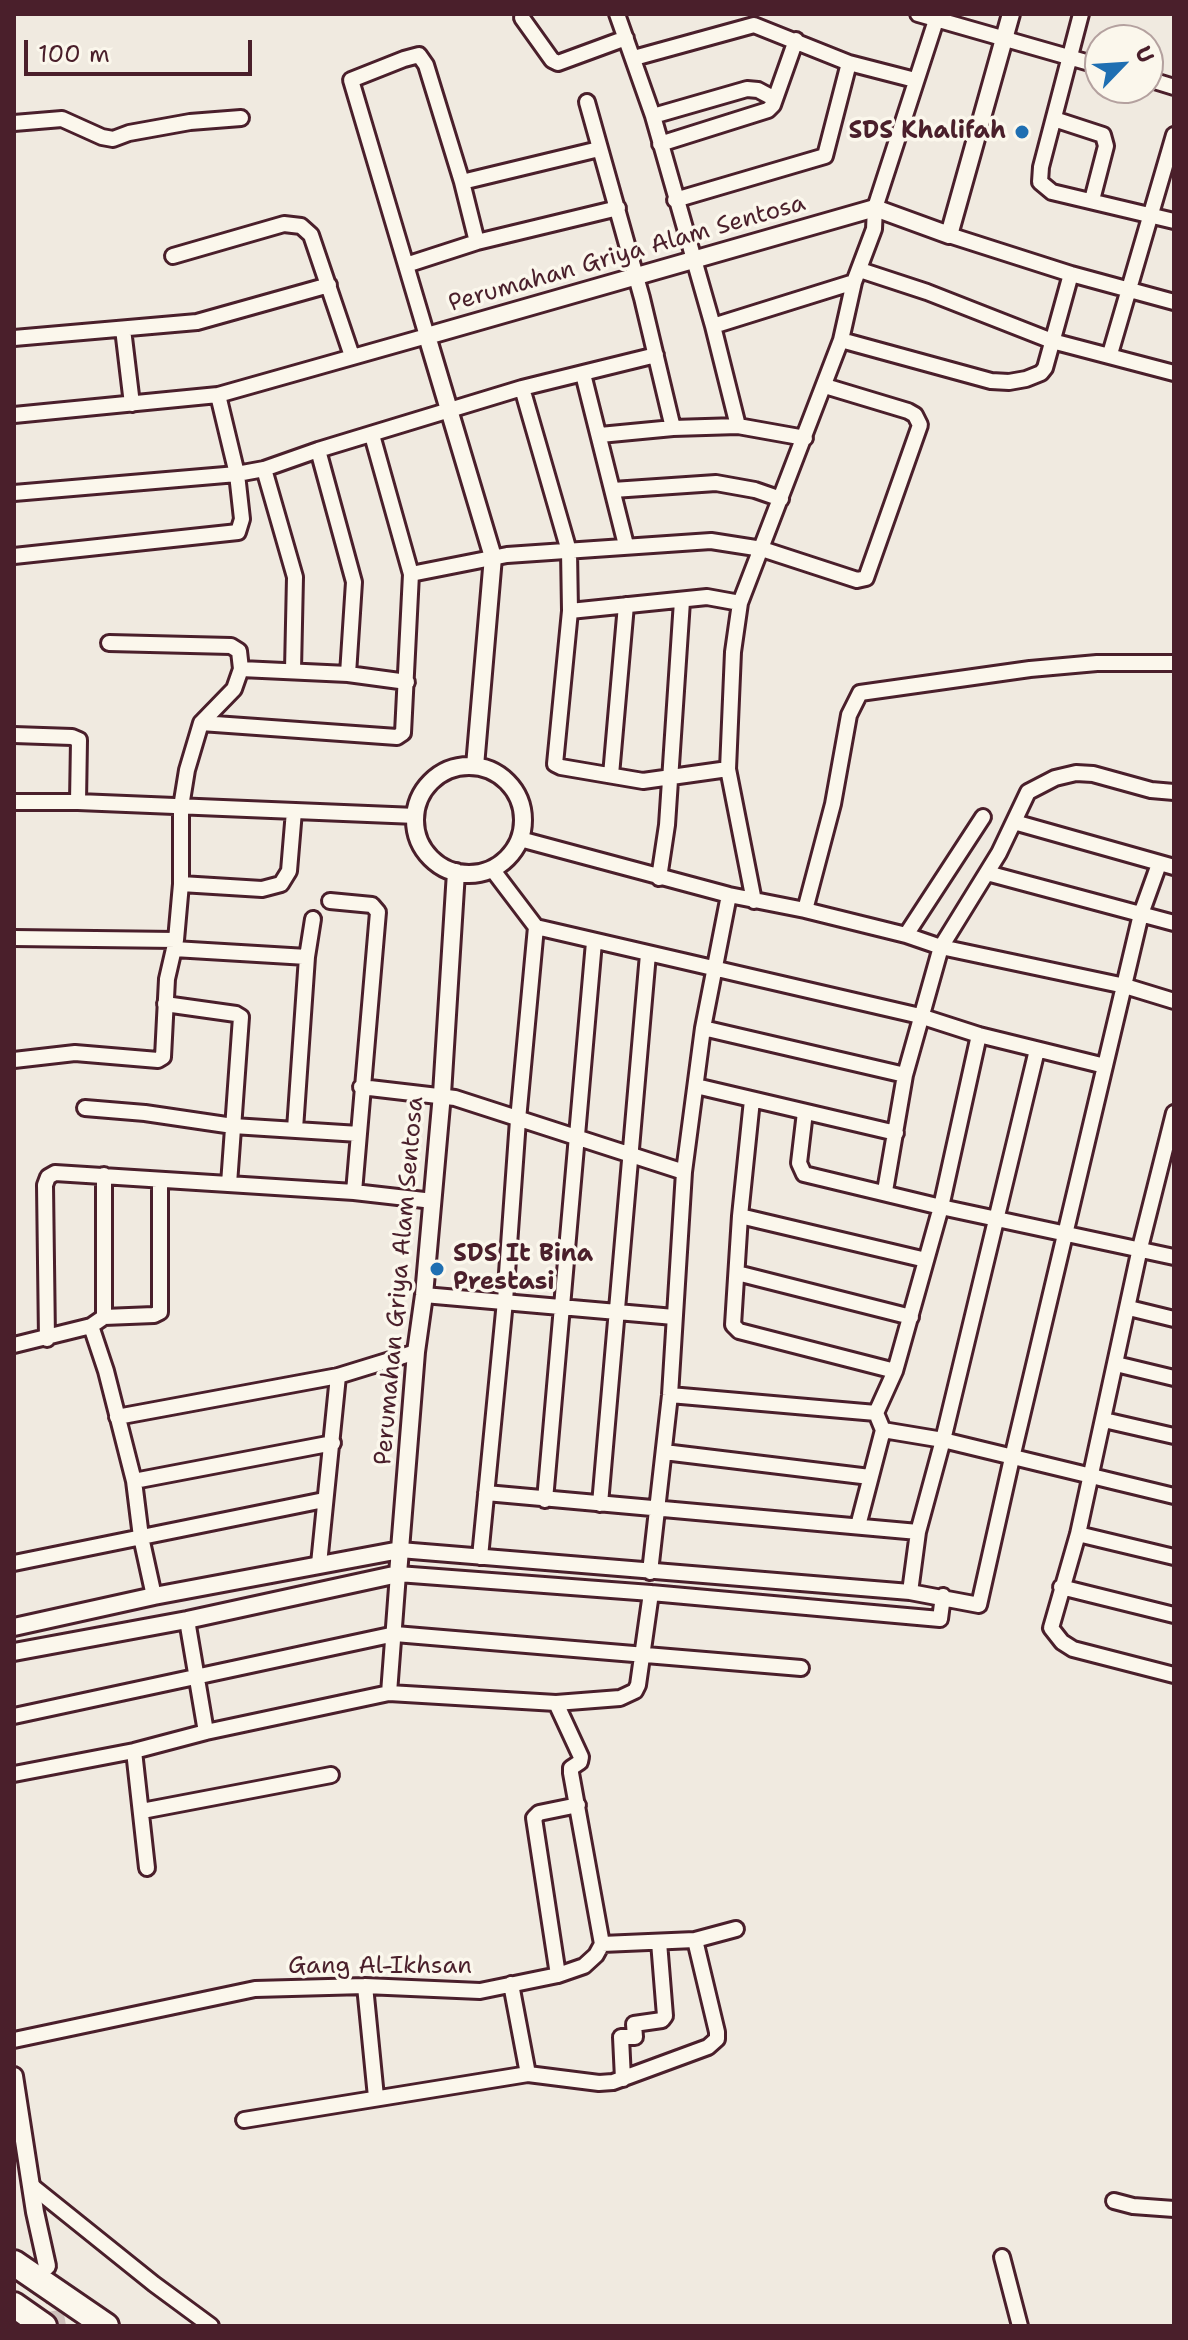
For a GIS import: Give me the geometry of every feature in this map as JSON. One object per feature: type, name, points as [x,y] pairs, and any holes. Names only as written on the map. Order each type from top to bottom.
[{"type":"highway","points":[[14,2263],[106,2326]]},
{"type":"highway","points":[[14,2305],[44,2326]]},
{"type":"street","points":[[617,14],[653,116],[738,426]]},
{"type":"street","points":[[918,14],[938,17],[1084,61]]},
{"type":"street","points":[[949,235],[1011,14]]},
{"type":"street","points":[[1081,14],[1041,167],[1040,182],[1052,192],[1174,221]]},
{"type":"street","points":[[754,901],[728,769],[733,652],[740,603],[841,340],[857,276],[874,229],[875,208],[938,17]]},
{"type":"street","points":[[522,18],[552,60],[558,63],[626,38]]},
{"type":"street","points":[[634,58],[756,19],[849,63],[915,80]]},
{"type":"street","points":[[660,144],[768,110],[775,99],[796,40]]},
{"type":"street","points":[[14,415],[218,395],[427,336],[351,80],[404,59],[421,56],[426,65],[477,242]]},
{"type":"street","points":[[675,200],[825,156],[849,63]]},
{"type":"street","points":[[653,116],[747,89],[766,92],[775,99]]},
{"type":"street","points":[[587,102],[618,208],[673,428]]},
{"type":"street","points":[[14,123],[62,119],[113,139],[129,133],[190,122],[241,118]]},
{"type":"street","points":[[1054,119],[1103,135],[1106,146],[1092,200]]},
{"type":"street","points":[[1110,354],[1174,135]]},
{"type":"street","points":[[462,182],[599,149]]},
{"type":"street","points":[[406,265],[477,242],[618,208]]},
{"type":"street","points":[[875,208],[1071,274],[1174,302]]},
{"type":"street","name":"Perumahan Griya Alam Sentosa","points":[[475,766],[493,557],[427,336],[875,208]]},
{"type":"street","points":[[173,256],[275,227],[301,226],[311,235],[352,356]]},
{"type":"street","points":[[841,340],[991,381],[1009,382],[1041,373],[1071,274]]},
{"type":"street","points":[[713,326],[857,276],[927,292],[1052,341],[1174,373]]},
{"type":"street","points":[[14,338],[204,321],[329,285]]},
{"type":"street","points":[[123,329],[132,404]]},
{"type":"street","points":[[14,493],[264,469],[522,388],[656,355]]},
{"type":"street","points":[[583,374],[626,545]]},
{"type":"street","points":[[411,574],[493,557],[711,541],[762,549],[857,580],[869,576],[920,425],[908,411],[825,386]]},
{"type":"street","points":[[522,388],[569,551],[570,611],[555,764],[643,781],[728,769]]},
{"type":"street","points":[[14,556],[236,533],[242,519],[237,474],[218,395]]},
{"type":"street","points":[[600,435],[738,426],[805,438]]},
{"type":"street","points":[[201,723],[397,737],[403,733],[411,574],[372,435]]},
{"type":"street","points":[[318,450],[354,582],[348,674]]},
{"type":"street","points":[[264,469],[295,577],[293,670]]},
{"type":"street","points":[[613,490],[716,483],[755,490],[781,499]]},
{"type":"street","points":[[570,611],[707,597],[740,603]]},
{"type":"street","points":[[659,878],[667,825],[682,601]]},
{"type":"street","points":[[611,775],[626,605]]},
{"type":"street","points":[[14,1060],[75,1053],[160,1060],[164,1054],[167,979],[175,944],[181,884],[181,807],[187,770],[201,723],[234,689],[241,669],[239,651],[224,645],[109,643]]},
{"type":"street","points":[[805,910],[833,804],[849,715],[860,693],[1043,668],[1097,663],[1174,663]]},
{"type":"street","points":[[241,669],[348,674],[407,682]]},
{"type":"street","points":[[14,735],[72,737],[79,740],[78,802]]},
{"type":"street","points":[[475,766],[498,775],[515,792],[523,823],[520,839],[504,862],[492,869],[468,874],[456,872],[434,860],[425,851],[416,828],[416,816],[423,792],[440,775],[451,769],[475,766]]},
{"type":"street","points":[[885,1191],[905,1075],[941,947],[987,873],[1028,792],[1065,775],[1093,774],[1151,790],[1174,792]]},
{"type":"street","points":[[14,802],[416,816]]},
{"type":"street","points":[[181,884],[262,889],[281,884],[289,871],[294,811]]},
{"type":"street","points":[[906,935],[983,817]]},
{"type":"street","points":[[14,1627],[154,1596],[400,1550],[910,1592],[979,1605],[1141,914],[1167,866],[1014,822]]},
{"type":"street","points":[[520,839],[659,878],[805,910],[941,947],[1125,986],[1174,1001]]},
{"type":"street","points":[[492,869],[536,927],[920,1016],[979,1035],[1105,1066]]},
{"type":"street","name":"Perumahan Griya Alam Sentosa","points":[[389,1693],[416,1352],[442,1094],[456,872]]},
{"type":"street","points":[[987,873],[1174,923]]},
{"type":"street","points":[[650,1572],[670,1395],[684,1172],[703,1028],[729,895]]},
{"type":"street","points":[[330,901],[372,905],[378,912],[354,1192]]},
{"type":"street","points":[[295,1129],[307,957],[313,919]]},
{"type":"street","points":[[480,1557],[536,927]]},
{"type":"street","points":[[14,938],[175,944],[307,957]]},
{"type":"street","points":[[545,1500],[594,942]]},
{"type":"street","points":[[600,1504],[648,954]]},
{"type":"street","points":[[165,1004],[241,1017],[229,1184]]},
{"type":"street","points":[[703,1028],[905,1075]]},
{"type":"street","points":[[858,1526],[883,1430],[876,1413],[895,1371],[941,1207],[979,1035]]},
{"type":"street","points":[[910,1592],[918,1532],[1037,1050]]},
{"type":"street","points":[[696,1086],[896,1133]]},
{"type":"street","points":[[361,1087],[442,1094],[684,1172]]},
{"type":"street","points":[[752,1100],[733,1320],[739,1331],[895,1371]]},
{"type":"street","points":[[85,1108],[233,1126],[359,1134]]},
{"type":"street","points":[[805,1112],[799,1163],[804,1174],[1174,1257]]},
{"type":"street","points":[[1174,1113],[1140,1248],[1078,1534],[1051,1628],[1062,1642],[1073,1649],[1174,1675]]},
{"type":"street","points":[[47,1339],[46,1181],[58,1172],[354,1192],[433,1201]]},
{"type":"street","points":[[104,1175],[104,1317]]},
{"type":"street","points":[[14,1345],[91,1326],[104,1317],[154,1315],[161,1311],[160,1180]]},
{"type":"street","points":[[740,1216],[926,1260]]},
{"type":"street","points":[[737,1273],[911,1317]]},
{"type":"street","points":[[424,1295],[674,1317]]},
{"type":"street","points":[[1129,1308],[1174,1319]]},
{"type":"street","points":[[91,1326],[106,1371],[134,1481],[141,1537],[154,1596]]},
{"type":"street","points":[[117,1417],[338,1376],[416,1352]]},
{"type":"street","points":[[1116,1364],[1174,1378]]},
{"type":"street","points":[[319,1564],[338,1376]]},
{"type":"street","points":[[670,1395],[876,1413]]},
{"type":"street","points":[[1104,1420],[1174,1436]]},
{"type":"street","points":[[883,1430],[943,1440],[1174,1496]]},
{"type":"street","points":[[134,1481],[333,1443]]},
{"type":"street","points":[[664,1452],[870,1477]]},
{"type":"street","points":[[486,1493],[918,1532]]},
{"type":"street","points":[[14,1563],[324,1500]]},
{"type":"street","points":[[1078,1534],[1174,1557]]},
{"type":"street","points":[[14,1652],[187,1620],[398,1574],[940,1619],[943,1596]]},
{"type":"street","points":[[1061,1587],[1174,1615]]},
{"type":"street","points":[[14,1774],[134,1751],[206,1732],[389,1693],[556,1703],[603,1701],[629,1695],[638,1685],[651,1593]]},
{"type":"street","points":[[187,1620],[206,1732]]},
{"type":"street","points":[[14,1716],[395,1634],[801,1668]]},
{"type":"street","points":[[556,1703],[581,1757],[571,1770],[602,1944],[695,1940],[736,1929]]},
{"type":"street","points":[[134,1751],[147,1868]]},
{"type":"street","points":[[142,1811],[331,1775]]},
{"type":"street","points":[[558,1975],[534,1818],[537,1813],[578,1805]]},
{"type":"street","points":[[244,2120],[528,2074],[599,2083],[623,2079],[708,2047],[717,2039],[695,1940]]},
{"type":"street","points":[[623,2079],[621,2037],[635,2037],[634,2024],[662,2020],[665,2016],[659,1942]]},
{"type":"street","name":"Gang Al-Ikhsan","points":[[14,2040],[255,1989],[365,1986],[471,1992],[558,1975],[591,1961],[602,1944]]},
{"type":"street","points":[[511,1984],[528,2074]]},
{"type":"street","points":[[365,1986],[376,2097]]},
{"type":"street","points":[[14,2076],[47,2266]]},
{"type":"street","points":[[32,2186],[211,2326]]},
{"type":"street","points":[[1114,2201],[1133,2206],[1174,2209]]},
{"type":"street","points":[[1002,2257],[1020,2326]]},
{"type":"tunnel","points":[[51,2287],[58,2326]]},
{"type":"place","name":"SDS Khalifah","points":[[1022,132]]},
{"type":"place","name":"SDS It Bina Prestasi","points":[[437,1269]]}]
